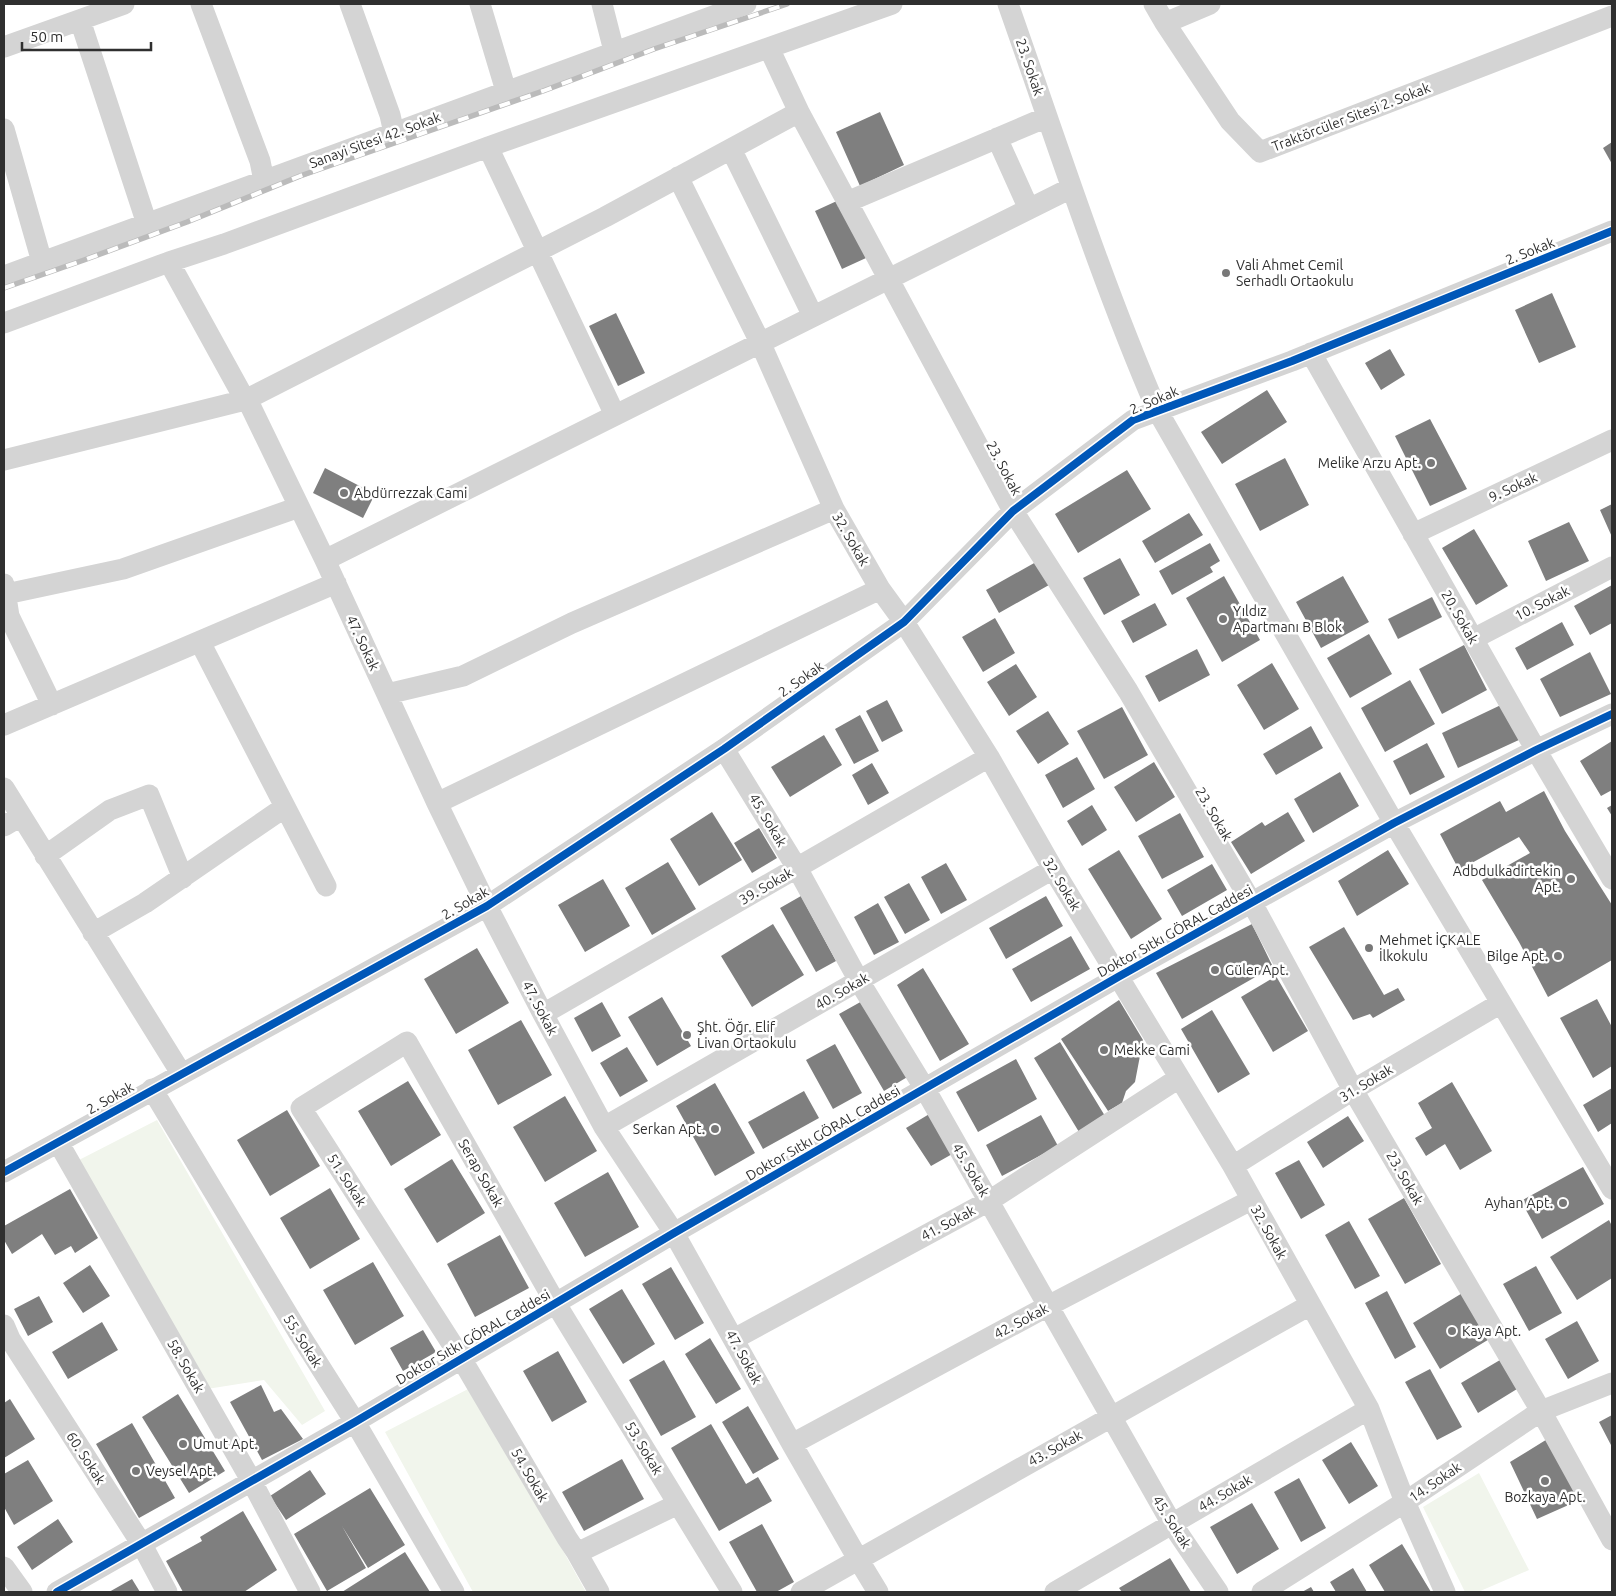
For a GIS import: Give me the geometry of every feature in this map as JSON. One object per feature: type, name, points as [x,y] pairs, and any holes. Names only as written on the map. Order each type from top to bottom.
[{"type":"street","points":[[4,47],[124,4]]},
{"type":"street","points":[[201,4],[260,162],[264,181]]},
{"type":"street","points":[[350,4],[390,116],[394,133]]},
{"type":"street","points":[[480,4],[506,92]]},
{"type":"street","points":[[602,4],[614,52]]},
{"type":"street","name":"Sanayi Sitesi 42. Sokak","points":[[4,276],[746,4]]},
{"type":"street","points":[[4,323],[488,147],[892,4]]},
{"type":"street","name":"23. Sokak","points":[[1008,4],[1071,188],[1127,339],[1157,410],[1394,823],[1612,1188]]},
{"type":"street","name":"Traktörcüler Sitesi 2. Sokak","points":[[1154,4],[1230,120],[1260,152],[1612,16]]},
{"type":"street","points":[[1165,23],[1210,4]]},
{"type":"street","points":[[80,20],[147,224]]},
{"type":"street","name":"23. Sokak","points":[[769,48],[799,112],[1013,511],[1128,691],[1252,903],[1353,1090],[1541,1411],[1612,1540]]},
{"type":"street","points":[[4,460],[246,399],[538,251],[799,112]]},
{"type":"street","points":[[847,202],[1047,117]]},
{"type":"street","points":[[4,129],[42,262]]},
{"type":"street","points":[[997,138],[1029,209]]},
{"type":"street","points":[[488,147],[614,415]]},
{"type":"street","points":[[731,149],[813,316]]},
{"type":"street","name":"32. Sokak","points":[[678,177],[760,342],[834,509],[880,590],[904,622],[989,757],[1053,869],[1233,1166],[1369,1409],[1405,1502],[1445,1592]]},
{"type":"street","points":[[325,560],[1071,188]]},
{"type":"street","name":"2. Sokak","points":[[4,1172],[487,906],[724,748],[904,622],[1013,511],[1133,420],[1311,353],[1612,231]]},
{"type":"street","name":"47. Sokak","points":[[169,262],[246,399],[336,583],[437,803],[487,906],[543,1014],[604,1127],[674,1233],[792,1444],[878,1592]]},
{"type":"street","name":"20. Sokak","points":[[1311,353],[1536,750],[1612,879]]},
{"type":"street","name":"9. Sokak","points":[[1413,534],[1612,440]]},
{"type":"street","points":[[52,705],[9,616],[5,589],[123,569],[299,507]]},
{"type":"street","points":[[386,694],[463,676],[608,607],[834,509]]},
{"type":"street","name":"10. Sokak","points":[[1473,639],[1612,567]]},
{"type":"street","points":[[4,725],[336,583]]},
{"type":"street","points":[[437,803],[880,590]]},
{"type":"street","points":[[200,642],[326,886]]},
{"type":"street","name":"Doktor Sıtkı GÖRAL Caddesi","points":[[57,1592],[354,1422],[674,1233],[1118,976],[1394,823],[1536,750],[1612,714]]},
{"type":"street","name":"45. Sokak","points":[[724,748],[797,868],[859,981],[925,1089],[1172,1524],[1218,1592]]},
{"type":"street","name":"39. Sokak","points":[[543,1014],[989,757]]},
{"type":"street","points":[[4,788],[12,821],[45,856],[181,1073]]},
{"type":"street","points":[[45,856],[110,810],[149,795],[182,878]]},
{"type":"street","points":[[93,933],[145,903],[285,807]]},
{"type":"street","name":"40. Sokak","points":[[604,1127],[1053,869]]},
{"type":"street","name":"31. Sokak","points":[[1233,1166],[1353,1090],[1501,1003]]},
{"type":"street","name":"Serap Sokak","points":[[407,1042],[556,1304]]},
{"type":"street","name":"51. Sokak","points":[[407,1042],[301,1108],[461,1358]]},
{"type":"street","name":"41. Sokak","points":[[734,1339],[989,1202],[1179,1078]]},
{"type":"street","name":"55. Sokak","points":[[152,1089],[354,1422],[454,1592]]},
{"type":"street","name":"58. Sokak","points":[[58,1142],[251,1480],[310,1592]]},
{"type":"street","name":"42. Sokak","points":[[792,1444],[1048,1306],[1251,1200]]},
{"type":"street","name":"53. Sokak","points":[[556,1304],[732,1592]]},
{"type":"street","name":"43. Sokak","points":[[801,1592],[1310,1305]]},
{"type":"street","name":"60. Sokak","points":[[4,1325],[10,1339],[141,1543],[167,1592]]},
{"type":"street","name":"54. Sokak","points":[[461,1358],[599,1592]]},
{"type":"street","name":"14. Sokak","points":[[1262,1592],[1405,1502],[1541,1411],[1612,1383]]},
{"type":"street","name":"44. Sokak","points":[[1055,1592],[1369,1409]]},
{"type":"street","points":[[577,1552],[678,1504]]},
{"type":"street","points":[[4,1567],[22,1592]]},
{"type":"shaded area","points":[[157,1120],[325,1411],[302,1425],[264,1380],[207,1389],[79,1160]]},
{"type":"shaded area","points":[[472,1387],[586,1592],[473,1592],[385,1432]]},
{"type":"shaded area","points":[[1479,1473],[1529,1570],[1478,1592],[1465,1592],[1423,1507]]},
{"type":"building","points":[[880,112],[904,165],[860,186],[836,132]]},
{"type":"building","points":[[1612,142],[1612,164],[1603,148]]},
{"type":"building","points":[[839,200],[866,258],[842,269],[815,211]]},
{"type":"building","points":[[1552,293],[1576,347],[1539,363],[1515,310]]},
{"type":"building","points":[[616,313],[645,373],[618,386],[589,326]]},
{"type":"building","points":[[1390,349],[1405,375],[1381,390],[1365,363]]},
{"type":"building","points":[[1267,390],[1287,422],[1222,464],[1201,432]]},
{"type":"building","name":"Melike Arzu Apt.","points":[[1430,419],[1467,489],[1430,506],[1395,436]]},
{"type":"building","points":[[1285,458],[1309,505],[1260,531],[1235,484]]},
{"type":"building","name":"Abdürrezzak Cami","points":[[325,468],[375,494],[363,518],[313,493]]},
{"type":"building","points":[[1127,470],[1151,509],[1078,553],[1055,514]]},
{"type":"building","points":[[1612,504],[1612,537],[1600,510]]},
{"type":"building","points":[[1189,513],[1203,535],[1155,563],[1142,541]]},
{"type":"building","points":[[1569,522],[1589,561],[1546,581],[1528,541]]},
{"type":"building","points":[[1474,529],[1508,586],[1476,605],[1442,548]]},
{"type":"building","points":[[1210,543],[1220,561],[1210,567],[1213,572],[1172,595],[1159,571]]},
{"type":"building","points":[[1120,558],[1140,595],[1104,615],[1083,578]]},
{"type":"building","points":[[1036,562],[1049,585],[999,613],[986,590]]},
{"type":"building","name":"Yıldız Apartmanı B Blok","points":[[1224,576],[1260,640],[1222,662],[1186,598]]},
{"type":"building","points":[[1343,576],[1369,622],[1321,648],[1296,602]]},
{"type":"building","points":[[1612,585],[1612,623],[1590,635],[1574,606]]},
{"type":"building","points":[[1432,597],[1442,617],[1398,639],[1388,619]]},
{"type":"building","points":[[1155,603],[1167,625],[1133,643],[1121,621]]},
{"type":"building","points":[[995,618],[1015,653],[983,672],[962,637]]},
{"type":"building","points":[[1562,622],[1574,645],[1527,670],[1515,648]]},
{"type":"building","points":[[1369,634],[1392,674],[1350,698],[1327,658]]},
{"type":"building","points":[[1464,645],[1487,690],[1442,714],[1419,669]]},
{"type":"building","points":[[1197,649],[1210,675],[1159,702],[1145,676]]},
{"type":"building","points":[[1590,652],[1611,694],[1560,717],[1540,679]]},
{"type":"building","points":[[1272,663],[1299,709],[1264,730],[1237,685]]},
{"type":"building","points":[[1016,664],[1037,697],[1009,716],[987,682]]},
{"type":"building","points":[[1410,680],[1435,724],[1385,752],[1361,708]]},
{"type":"building","points":[[887,700],[903,731],[882,742],[866,711]]},
{"type":"building","points":[[1503,704],[1521,739],[1458,768],[1442,733]]},
{"type":"building","points":[[1122,707],[1148,755],[1104,779],[1077,731]]},
{"type":"building","points":[[1048,711],[1069,744],[1038,764],[1016,731]]},
{"type":"building","points":[[860,715],[879,751],[854,764],[835,729]]},
{"type":"building","points":[[1311,726],[1323,748],[1276,775],[1263,754]]},
{"type":"building","points":[[824,735],[842,765],[790,797],[771,767]]},
{"type":"building","points":[[1612,741],[1612,790],[1601,796],[1580,761]]},
{"type":"building","points":[[1427,743],[1445,777],[1410,795],[1393,761]]},
{"type":"building","points":[[1077,757],[1095,789],[1063,808],[1045,775]]},
{"type":"building","points":[[1154,762],[1175,797],[1136,822],[1114,787]]},
{"type":"building","points":[[872,763],[889,793],[868,805],[852,775]]},
{"type":"building","points":[[1340,772],[1359,806],[1313,833],[1294,799]]},
{"type":"building","points":[[1544,791],[1565,831],[1612,905],[1612,960],[1548,997],[1519,942],[1482,880],[1530,853],[1519,837],[1459,870],[1440,834],[1500,801],[1506,812]]},
{"type":"building","points":[[1092,805],[1107,830],[1082,846],[1067,821]]},
{"type":"building","points":[[1612,805],[1612,816],[1607,808]]},
{"type":"building","points":[[712,812],[742,860],[699,886],[670,839]]},
{"type":"building","points":[[1288,812],[1305,841],[1251,874],[1231,842],[1262,822],[1265,826]]},
{"type":"building","points":[[1180,813],[1204,857],[1162,879],[1138,836]]},
{"type":"building","points":[[759,828],[777,858],[752,873],[734,843]]},
{"type":"building","points":[[1119,850],[1162,919],[1131,939],[1088,869]]},
{"type":"building","points":[[1388,850],[1409,884],[1357,916],[1338,881]]},
{"type":"building","points":[[668,862],[696,909],[652,935],[625,888]]},
{"type":"building","points":[[946,863],[967,900],[941,914],[921,877]]},
{"type":"building","points":[[1212,864],[1227,890],[1182,916],[1167,890]]},
{"type":"building","points":[[603,879],[630,926],[585,952],[558,905]]},
{"type":"building","points":[[909,883],[930,920],[905,934],[884,897]]},
{"type":"building","points":[[801,896],[836,961],[816,972],[780,908]]},
{"type":"building","points":[[1046,896],[1063,926],[1006,959],[989,928]]},
{"type":"building","points":[[878,903],[899,942],[874,955],[854,917]]},
{"type":"building","points":[[773,924],[804,975],[752,1007],[721,956]]},
{"type":"building","name":"Güler Apt.","points":[[1252,924],[1273,967],[1182,1019],[1156,973]]},
{"type":"building","points":[[1344,927],[1384,995],[1398,988],[1405,1000],[1373,1018],[1370,1014],[1353,1020],[1309,947]]},
{"type":"building","points":[[1071,936],[1090,969],[1031,1002],[1012,969]]},
{"type":"building","points":[[477,948],[509,1003],[456,1034],[424,979]]},
{"type":"building","points":[[923,968],[969,1044],[940,1061],[897,985]]},
{"type":"building","points":[[1276,976],[1308,1031],[1273,1052],[1241,997]]},
{"type":"building","points":[[662,997],[691,1046],[657,1066],[628,1017]]},
{"type":"building","points":[[1597,999],[1612,1027],[1612,1066],[1593,1078],[1560,1018]]},
{"type":"building","points":[[864,1000],[909,1076],[884,1091],[839,1014]]},
{"type":"building","name":"Mekke Cami","points":[[1119,1000],[1143,1040],[1135,1082],[1126,1091],[1122,1103],[1108,1111],[1061,1039]]},
{"type":"building","points":[[602,1002],[621,1036],[592,1052],[574,1018]]},
{"type":"building","points":[[1212,1010],[1250,1074],[1218,1093],[1181,1029]]},
{"type":"building","points":[[521,1020],[552,1075],[498,1105],[468,1050]]},
{"type":"building","points":[[1060,1042],[1105,1116],[1079,1132],[1034,1058]]},
{"type":"building","points":[[835,1044],[862,1093],[833,1109],[806,1060]]},
{"type":"building","points":[[627,1047],[648,1081],[620,1097],[600,1063]]},
{"type":"building","points":[[1016,1059],[1037,1099],[978,1132],[956,1092]]},
{"type":"building","points":[[408,1081],[441,1135],[391,1166],[358,1111]]},
{"type":"building","points":[[1452,1082],[1492,1151],[1460,1170],[1445,1144],[1426,1156],[1415,1138],[1432,1128],[1418,1103]]},
{"type":"building","name":"Serkan Apt.","points":[[715,1083],[755,1153],[715,1176],[676,1106]]},
{"type":"building","points":[[1612,1088],[1612,1123],[1598,1132],[1583,1105]]},
{"type":"building","points":[[804,1091],[819,1118],[763,1149],[748,1122]]},
{"type":"building","points":[[565,1096],[597,1151],[545,1182],[513,1127]]},
{"type":"building","points":[[287,1110],[320,1166],[270,1196],[237,1140]]},
{"type":"building","points":[[931,1113],[954,1153],[931,1166],[906,1128]]},
{"type":"building","points":[[1041,1115],[1058,1146],[1002,1176],[986,1145]]},
{"type":"building","points":[[1348,1116],[1364,1141],[1323,1168],[1307,1142]]},
{"type":"building","points":[[452,1159],[485,1213],[437,1243],[404,1189]]},
{"type":"building","points":[[1299,1160],[1325,1205],[1301,1219],[1275,1173]]},
{"type":"building","name":"Ayhan Apt.","points":[[1583,1167],[1604,1204],[1542,1239],[1521,1201]]},
{"type":"building","points":[[608,1172],[639,1227],[585,1257],[554,1203]]},
{"type":"building","points":[[330,1188],[360,1239],[310,1269],[280,1218]]},
{"type":"building","points":[[70,1189],[98,1238],[75,1253],[71,1246],[55,1255],[42,1234],[12,1254],[4,1240],[4,1226]]},
{"type":"building","points":[[1404,1198],[1441,1264],[1405,1284],[1368,1219]]},
{"type":"building","points":[[1609,1220],[1612,1226],[1612,1278],[1577,1300],[1550,1257]]},
{"type":"building","points":[[1349,1221],[1380,1276],[1355,1289],[1325,1235]]},
{"type":"building","points":[[500,1235],[529,1288],[475,1317],[447,1264]]},
{"type":"building","points":[[373,1262],[404,1316],[355,1345],[323,1290]]},
{"type":"building","points":[[90,1265],[110,1296],[83,1313],[63,1283]]},
{"type":"building","points":[[1536,1266],[1562,1313],[1529,1331],[1503,1284]]},
{"type":"building","points":[[671,1267],[704,1323],[675,1340],[642,1284]]},
{"type":"building","points":[[622,1289],[655,1344],[623,1364],[589,1309]]},
{"type":"building","points":[[1387,1291],[1416,1347],[1395,1359],[1365,1303]]},
{"type":"building","name":"Kaya Apt.","points":[[1464,1292],[1491,1338],[1440,1369],[1413,1323]]},
{"type":"building","points":[[39,1296],[53,1322],[28,1336],[14,1309]]},
{"type":"building","points":[[1577,1321],[1599,1361],[1568,1379],[1545,1339]]},
{"type":"building","points":[[102,1322],[118,1350],[68,1379],[52,1352]]},
{"type":"building","points":[[423,1330],[436,1352],[403,1371],[390,1348]]},
{"type":"building","points":[[710,1338],[741,1389],[716,1404],[685,1354]]},
{"type":"building","points":[[558,1351],[587,1402],[552,1422],[523,1371]]},
{"type":"building","points":[[664,1360],[696,1417],[661,1436],[629,1380]]},
{"type":"building","points":[[1500,1360],[1517,1389],[1478,1413],[1461,1383]]},
{"type":"building","points":[[1430,1369],[1462,1427],[1437,1440],[1405,1382]]},
{"type":"building","points":[[261,1385],[274,1412],[281,1409],[303,1439],[262,1460],[230,1402]]},
{"type":"building","name":"Umut Apt.","points":[[178,1394],[225,1471],[189,1493],[142,1417]]},
{"type":"building","points":[[10,1399],[35,1439],[4,1458],[4,1403]]},
{"type":"building","points":[[748,1406],[779,1459],[753,1474],[722,1422]]},
{"type":"building","points":[[1612,1415],[1612,1447],[1599,1422]]},
{"type":"building","name":"Veysel Apt.","points":[[132,1423],[175,1498],[139,1518],[96,1444]]},
{"type":"building","points":[[711,1424],[746,1484],[758,1477],[772,1501],[719,1531],[671,1448]]},
{"type":"building","name":"Bozkaya Apt.","points":[[1549,1438],[1582,1499],[1537,1519],[1510,1462]]},
{"type":"building","points":[[1351,1442],[1378,1486],[1349,1504],[1322,1460]]},
{"type":"building","points":[[622,1459],[644,1499],[584,1531],[562,1492]]},
{"type":"building","points":[[28,1460],[53,1501],[14,1525],[4,1507],[4,1474]]},
{"type":"building","points":[[310,1470],[326,1494],[286,1520],[270,1496]]},
{"type":"building","points":[[1299,1478],[1326,1528],[1301,1542],[1274,1492]]},
{"type":"building","points":[[370,1488],[405,1545],[368,1568],[342,1526],[366,1568],[327,1591],[294,1534]]},
{"type":"building","points":[[1252,1503],[1279,1549],[1237,1574],[1210,1527]]},
{"type":"building","points":[[243,1511],[277,1570],[244,1592],[183,1592],[166,1561],[202,1541],[200,1537]]},
{"type":"building","points":[[58,1519],[73,1542],[32,1570],[17,1547]]},
{"type":"building","points":[[762,1524],[794,1582],[776,1592],[757,1592],[729,1542]]},
{"type":"building","points":[[1402,1544],[1431,1592],[1385,1592],[1369,1565]]},
{"type":"building","points":[[405,1552],[430,1592],[342,1592]]},
{"type":"building","points":[[1170,1558],[1191,1592],[1122,1592],[1119,1588]]},
{"type":"building","points":[[1353,1568],[1367,1592],[1336,1592],[1330,1582]]},
{"type":"building","points":[[132,1579],[140,1592],[109,1592]]},
{"type":"building","points":[[1311,1587],[1314,1592],[1302,1592]]},
{"type":"railway","points":[[4,288],[187,222],[300,176],[543,91],[654,49],[787,4]]},
{"type":"cycle path","points":[[4,1172],[487,906],[724,749],[904,622],[1013,511],[1133,420],[1292,361],[1612,231]]},
{"type":"cycle path","points":[[57,1592],[355,1422],[674,1233],[1118,977],[1394,823],[1536,750],[1612,714]]},
{"type":"place","name":"Vali Ahmet Cemil Serhadlı Ortaokulu","points":[[1226,273]]},
{"type":"place","name":"Melike Arzu Apt.","points":[[1431,463]]},
{"type":"place","name":"Abdürrezzak Cami","points":[[344,493]]},
{"type":"place","name":"Yıldız Apartmanı B Blok","points":[[1223,619]]},
{"type":"place","name":"Adbdulkadirtekin Apt.","points":[[1571,879]]},
{"type":"place","name":"Mehmet İÇKALE İlkokulu","points":[[1369,948]]},
{"type":"place","name":"Bilge Apt.","points":[[1558,956]]},
{"type":"place","name":"Güler Apt.","points":[[1215,970]]},
{"type":"place","name":"Şht. Öğr. Elif Livan Ortaokulu","points":[[687,1035]]},
{"type":"place","name":"Mekke Cami","points":[[1104,1050]]},
{"type":"place","name":"Serkan Apt.","points":[[715,1129]]},
{"type":"place","name":"Ayhan Apt.","points":[[1563,1203]]},
{"type":"place","name":"Kaya Apt.","points":[[1452,1331]]},
{"type":"place","name":"Umut Apt.","points":[[183,1444]]},
{"type":"place","name":"Veysel Apt.","points":[[136,1471]]},
{"type":"place","name":"Bozkaya Apt.","points":[[1545,1481]]}]
